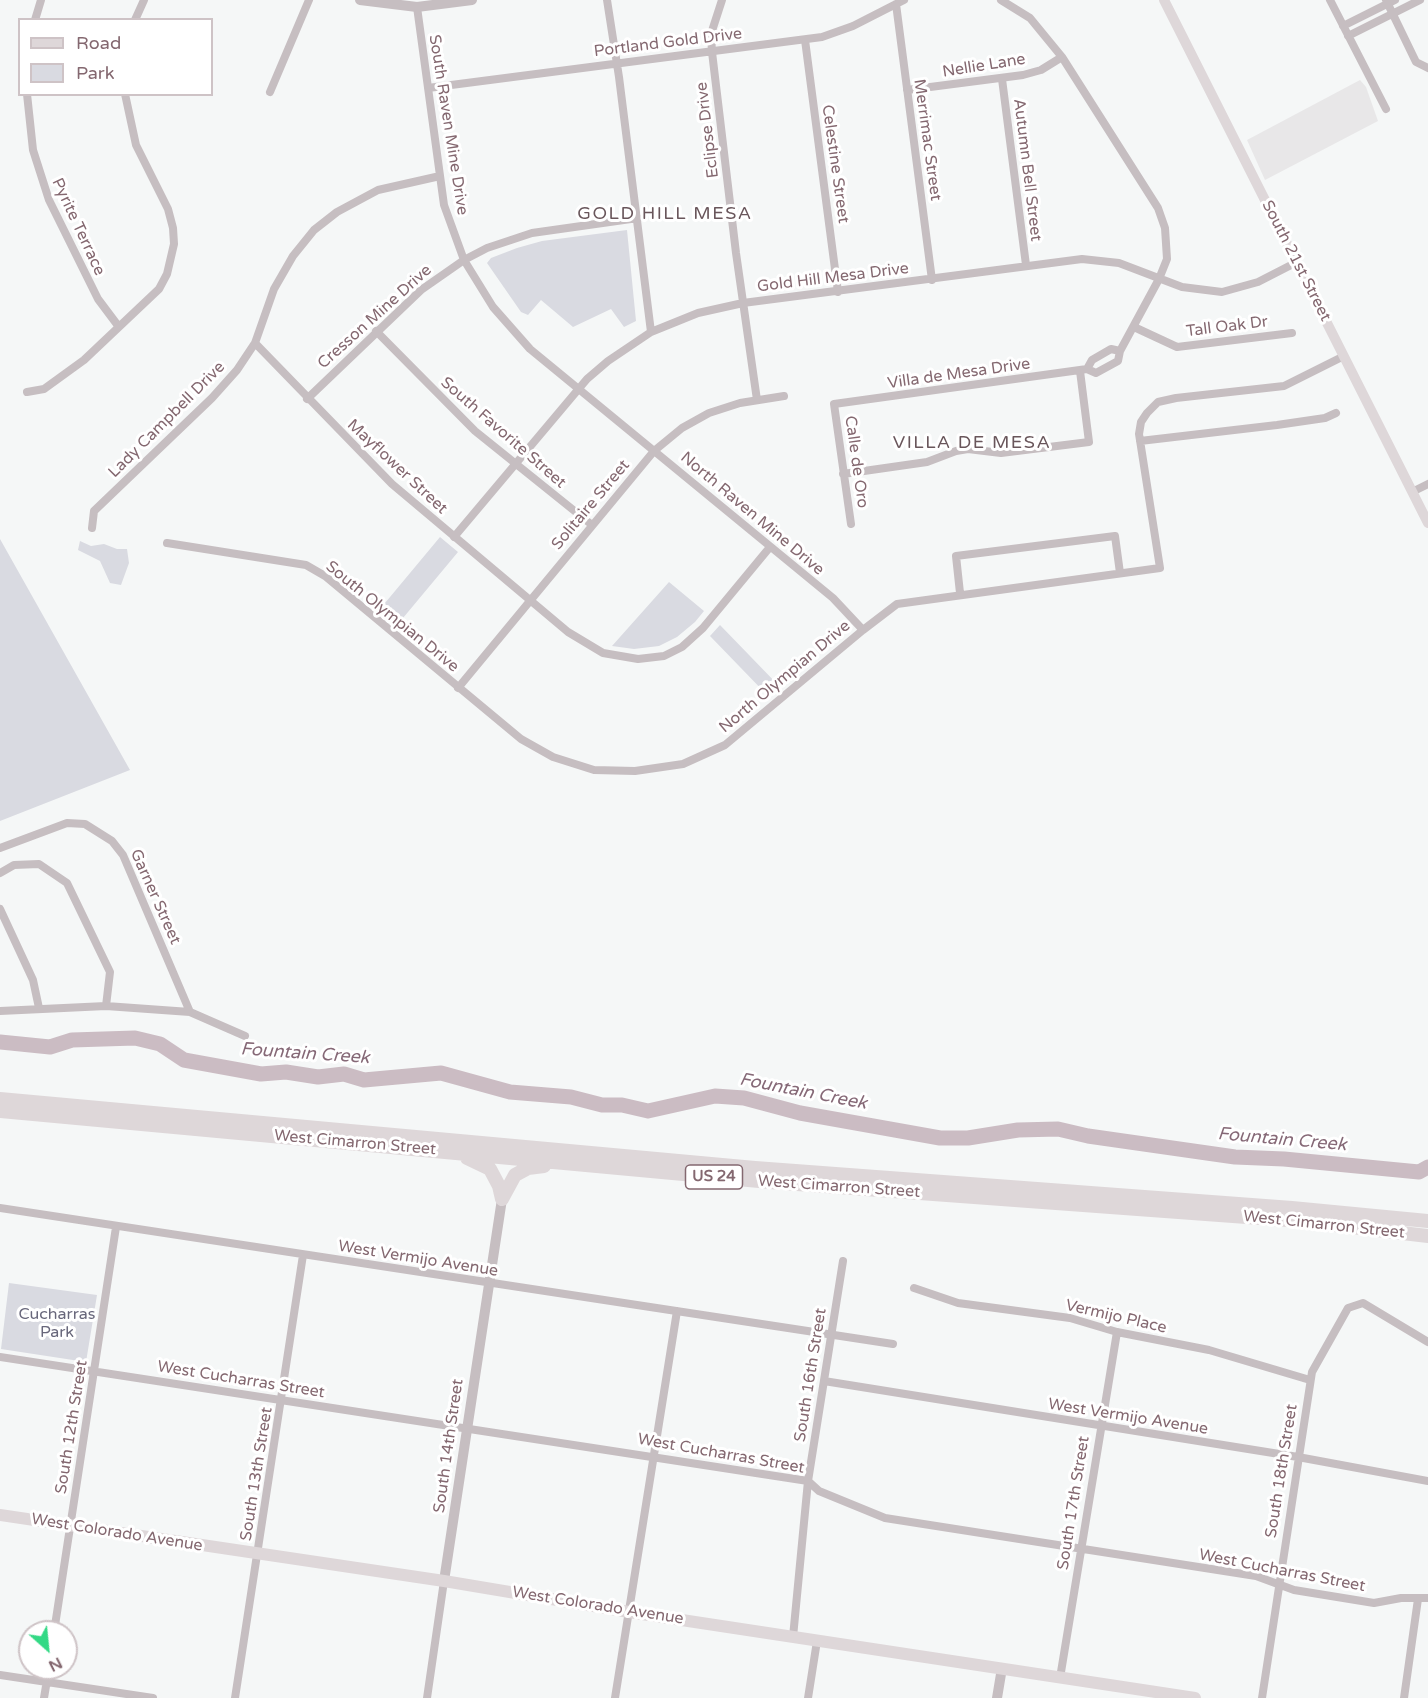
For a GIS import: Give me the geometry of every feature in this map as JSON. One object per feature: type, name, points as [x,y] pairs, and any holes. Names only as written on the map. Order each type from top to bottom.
[{"type":"highway","name":"West Cimarron Street","points":[[0,1099],[777,1170],[1292,1208],[1428,1221]]},
{"type":"highway","name":"West Cimarron Street","points":[[0,1112],[770,1182],[1301,1221],[1428,1236]]},
{"type":"highway","points":[[421,1149],[467,1158],[485,1165],[496,1179],[502,1199]]},
{"type":"highway","points":[[502,1199],[515,1175],[528,1168],[599,1166]]},
{"type":"main road","name":"South 21st Street","points":[[1164,0],[1428,523]]},
{"type":"main road","name":"West Colorado Avenue","points":[[0,1515],[444,1581],[629,1612],[1191,1698]]},
{"type":"street","points":[[36,18],[41,0]]},
{"type":"street","points":[[136,18],[144,0]]},
{"type":"street","points":[[270,92],[309,0]]},
{"type":"street","points":[[360,0],[417,7],[472,0]]},
{"type":"street","points":[[607,0],[618,64],[651,332]]},
{"type":"street","name":"Eclipse Drive","points":[[722,0],[711,34],[712,52],[757,400]]},
{"type":"street","name":"Portland Gold Drive","points":[[428,88],[805,40],[846,29],[904,0]]},
{"type":"street","points":[[1001,0],[1030,18],[1062,57],[1158,208],[1165,228],[1168,250],[1159,279]]},
{"type":"street","points":[[1330,0],[1386,109]]},
{"type":"street","points":[[1348,36],[1420,0]]},
{"type":"street","points":[[1343,26],[1389,1],[1392,14],[1416,62],[1428,68]]},
{"type":"street","name":"Merrimac Street","points":[[896,4],[933,280]]},
{"type":"street","name":"South Raven Mine Drive","points":[[417,7],[446,214],[464,260],[481,291],[510,329],[654,451]]},
{"type":"street","name":"Celestine Street","points":[[805,40],[838,292]]},
{"type":"street","name":"Nellie Lane","points":[[907,90],[1002,79],[1033,73],[1062,57]]},
{"type":"street","name":"Autumn Bell Street","points":[[1002,79],[1026,265]]},
{"type":"street","name":"Pyrite Terrace","points":[[27,96],[33,150],[49,200],[98,299],[119,327]]},
{"type":"street","points":[[27,392],[45,390],[84,360],[159,289],[167,274],[174,244],[173,228],[168,209],[136,145],[126,96]]},
{"type":"street","name":"Lady Campbell Drive","points":[[92,528],[94,511],[212,398],[237,370],[255,343],[274,289],[293,256],[314,230],[337,212],[378,190],[440,176]]},
{"type":"street","name":"Cresson Mine Drive","points":[[307,399],[421,290],[464,260],[487,248],[532,233],[638,218]]},
{"type":"street","name":"Gold Hill Mesa Drive","points":[[454,537],[578,388],[608,361],[651,332],[699,313],[743,303],[933,280],[1026,265],[1097,259],[1129,266],[1159,279],[1196,290],[1222,292],[1258,282],[1297,262]]},
{"type":"street","name":"Villa de Mesa Drive","points":[[834,404],[1083,370],[1096,373],[1118,361],[1120,351],[1159,279]]},
{"type":"street","name":"Tall Oak Dr","points":[[1134,327],[1177,347],[1292,333]]},
{"type":"street","name":"South Favorite Street","points":[[376,332],[444,403],[515,464],[592,525]]},
{"type":"street","name":"Mayflower Street","points":[[255,343],[392,484],[579,640],[603,653],[638,659],[664,656],[689,642],[770,547]]},
{"type":"street","points":[[843,474],[927,462],[969,449],[1001,453],[1089,442],[1083,370],[1092,360],[1101,355],[1111,350],[1120,351]]},
{"type":"street","points":[[863,630],[897,604],[960,593],[1160,568],[1140,441],[1141,422],[1158,402],[1284,386],[1344,356]]},
{"type":"street","name":"Solitaire Street","points":[[458,688],[654,451],[694,420],[725,407],[784,396]]},
{"type":"street","name":"Calle de Oro","points":[[834,404],[851,524]]},
{"type":"street","points":[[1140,441],[1276,425],[1325,418],[1336,413]]},
{"type":"street","name":"North Raven Mine Drive","points":[[654,451],[833,598]]},
{"type":"street","points":[[1412,492],[1428,484]]},
{"type":"street","points":[[960,593],[956,556],[967,554],[1115,536],[1120,573]]},
{"type":"street","name":"South Olympian Drive","points":[[167,543],[306,564],[325,576],[458,688]]},
{"type":"street","name":"North Olympian Drive","points":[[458,688],[520,739],[553,757],[594,770],[635,771],[683,764],[725,745],[863,630],[833,598]]},
{"type":"street","name":"Garner Street","points":[[0,848],[67,823],[85,824],[112,841],[123,855],[190,1012]]},
{"type":"street","points":[[0,873],[14,865],[39,864],[67,883],[110,972],[106,1006]]},
{"type":"street","points":[[0,909],[33,980],[39,1008]]},
{"type":"street","points":[[0,1011],[106,1006],[190,1012],[245,1036]]},
{"type":"street","name":"South 14th Street","points":[[427,1698],[502,1199]]},
{"type":"street","name":"West Vermijo Avenue","points":[[0,1208],[894,1344]]},
{"type":"street","name":"South 12th Street","points":[[56,1620],[116,1227]]},
{"type":"street","name":"South 13th Street","points":[[235,1698],[303,1255]]},
{"type":"street","name":"South 16th Street","points":[[793,1637],[808,1481],[843,1261]]},
{"type":"street","name":"Vermijo Place","points":[[914,1288],[958,1303],[1070,1318],[1117,1332],[1209,1350],[1310,1380]]},
{"type":"street","name":"South 18th Street","points":[[1262,1698],[1310,1380],[1348,1308],[1363,1304],[1428,1342]]},
{"type":"street","points":[[615,1698],[677,1311]]},
{"type":"street","name":"South 17th Street","points":[[1060,1678],[1079,1550],[1117,1332]]},
{"type":"street","name":"West Cucharras Street","points":[[0,1357],[808,1481],[819,1491],[885,1518],[1256,1576],[1294,1590],[1374,1603],[1401,1598],[1428,1598]]},
{"type":"street","name":"West Vermijo Avenue","points":[[824,1381],[1298,1457],[1428,1481]]},
{"type":"street","points":[[1404,1698],[1418,1599]]},
{"type":"street","points":[[808,1698],[817,1641]]},
{"type":"street","points":[[998,1698],[1002,1668]]},
{"type":"street","points":[[0,1675],[153,1698]]},
{"type":"street","points":[[44,1698],[47,1682]]},
{"type":"shaded area","points":[[1360,80],[1366,87],[1378,121],[1265,180],[1247,140]]},
{"type":"green space","points":[[627,230],[636,321],[624,327],[611,309],[573,327],[541,300],[528,315],[521,312],[487,263],[491,258],[542,241]]},
{"type":"green space","points":[[440,537],[458,552],[398,624],[380,609]]},
{"type":"green space","points":[[0,539],[130,770],[0,821]]},
{"type":"green space","points":[[80,541],[91,546],[104,544],[117,549],[127,549],[129,563],[121,585],[110,583],[100,561],[78,550]]},
{"type":"green space","points":[[669,582],[704,611],[695,622],[677,637],[659,646],[634,649],[612,646]]},
{"type":"green space","points":[[720,625],[780,687],[769,697],[710,636]]},
{"type":"green space","name":"Cucharras Park","points":[[9,1283],[97,1295],[86,1362],[1,1349]]},
{"type":"waterway","name":"Fountain Creek","points":[[0,1042],[50,1047],[72,1040],[135,1038],[160,1044],[184,1060],[261,1074],[286,1072],[318,1077],[344,1074],[364,1080],[441,1073],[510,1092],[571,1097],[602,1105],[622,1105],[648,1111],[715,1096],[744,1098],[800,1113],[940,1138],[968,1138],[1018,1130],[1058,1129],[1088,1136],[1235,1157],[1284,1159],[1419,1172],[1428,1167]]},
{"type":"district","name":"GOLD HILL MESA","points":[[665,214]]},
{"type":"district","name":"VILLA DE MESA","points":[[972,443]]}]
